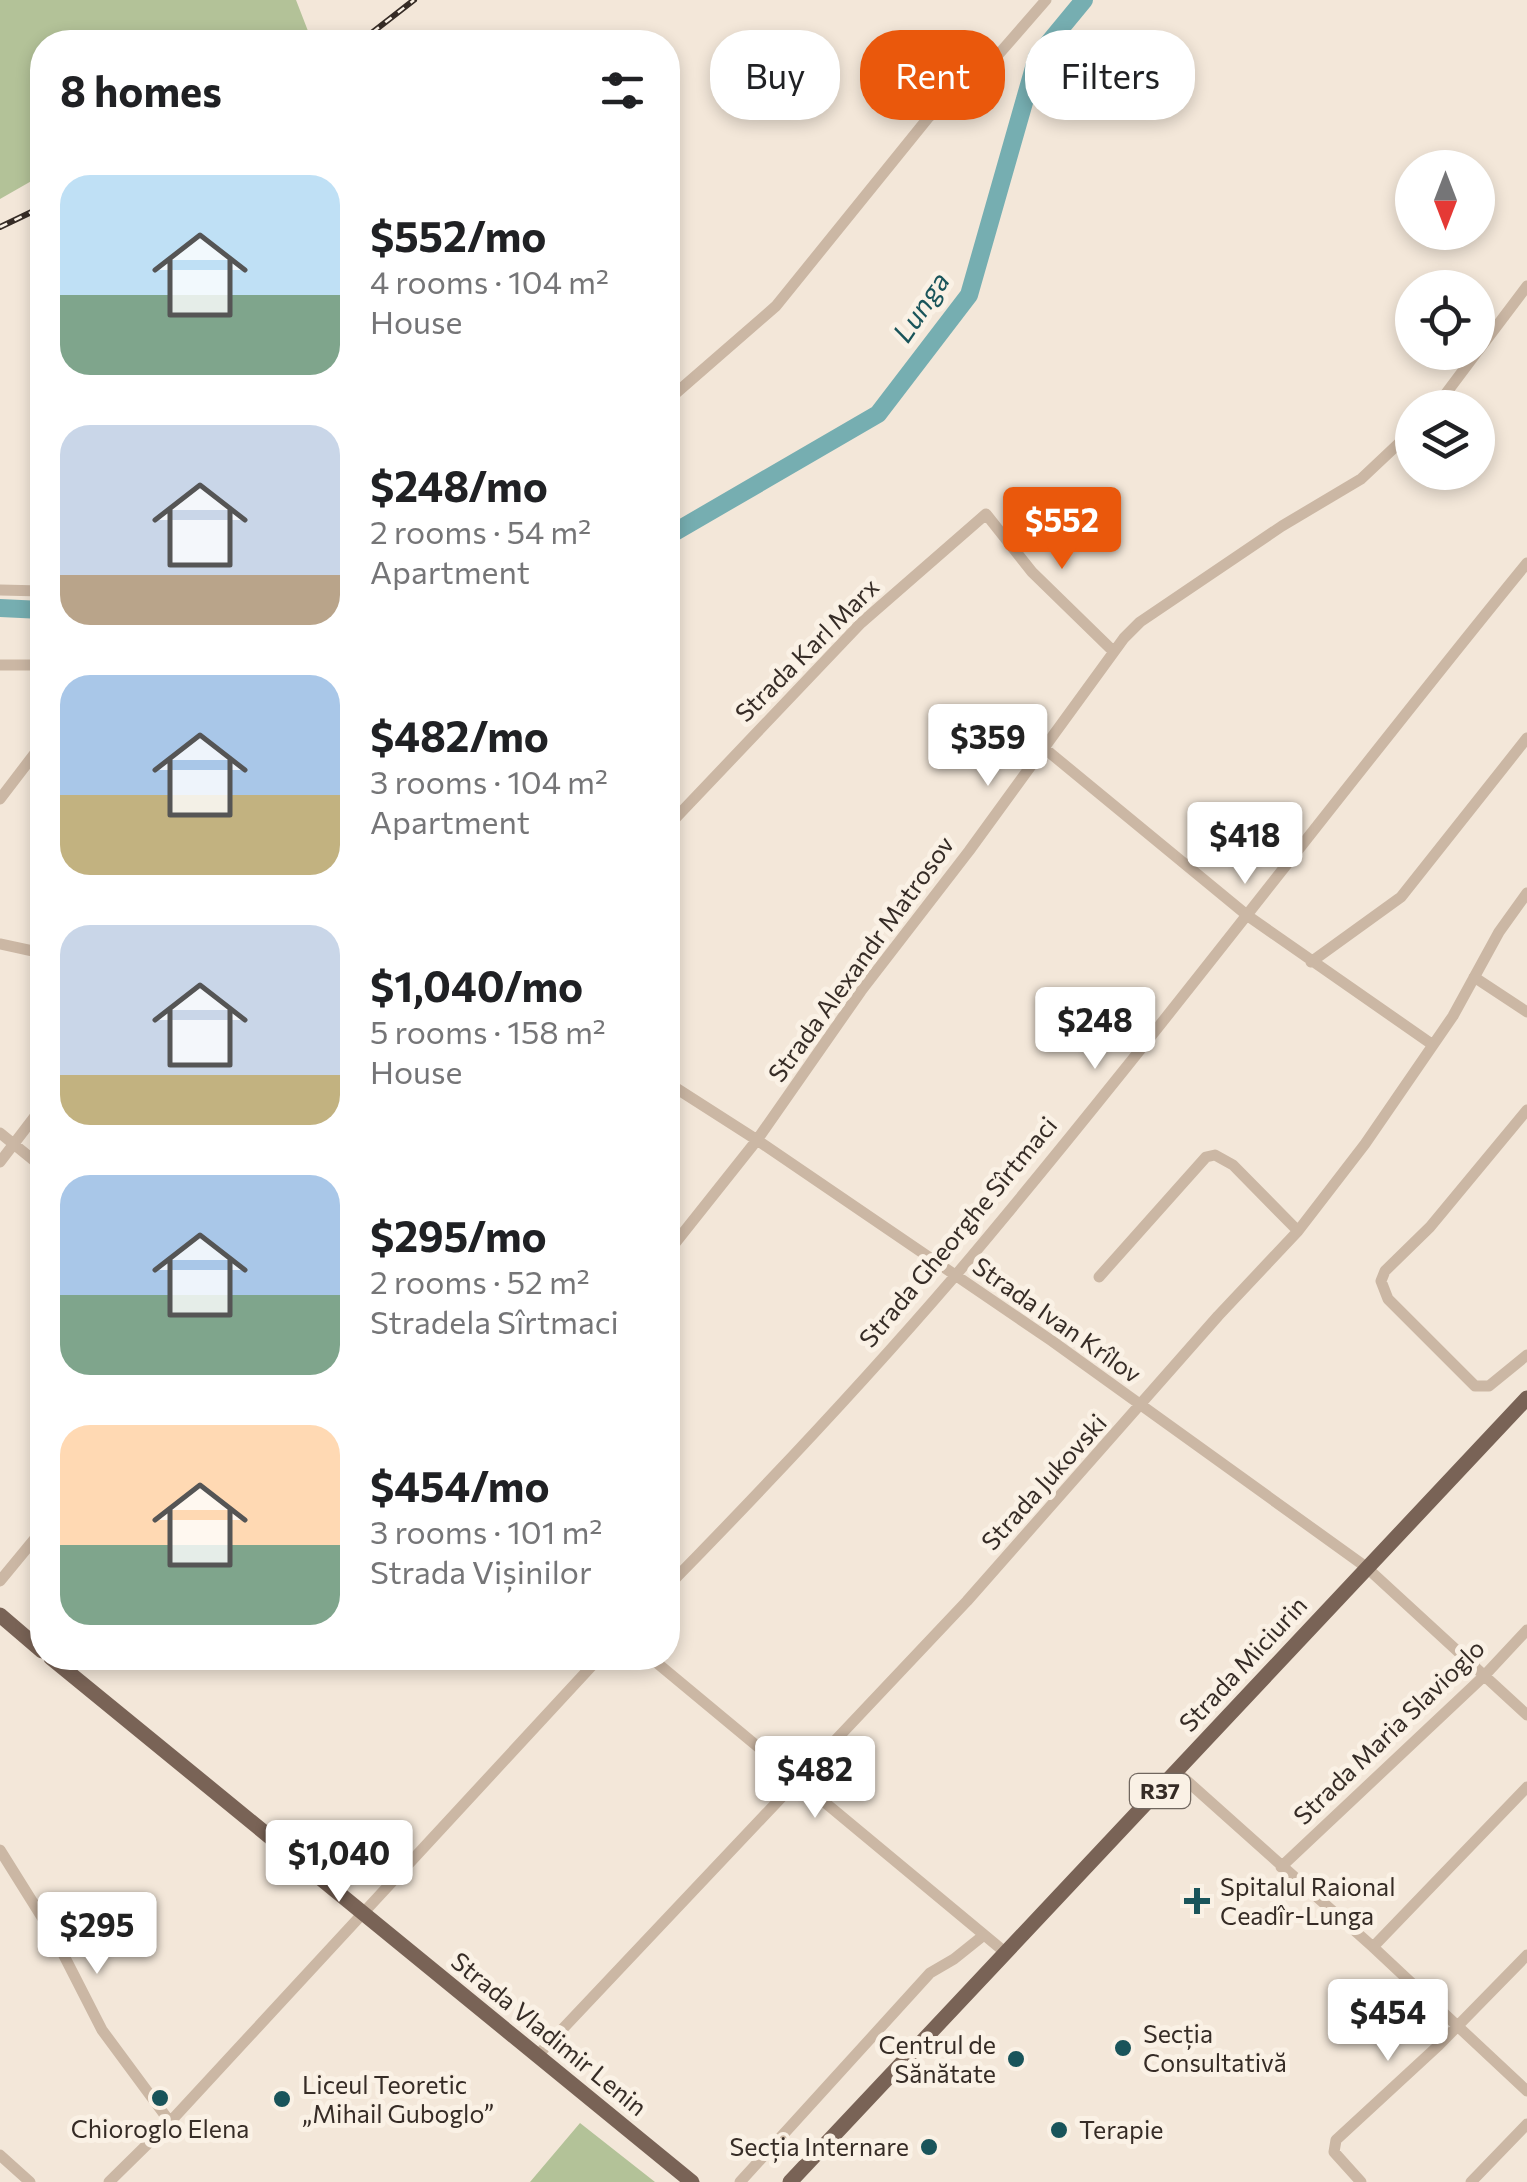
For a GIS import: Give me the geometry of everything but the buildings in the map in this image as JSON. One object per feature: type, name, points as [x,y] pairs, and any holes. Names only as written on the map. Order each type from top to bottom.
[{"type":"main road","name":"Strada Miciurin","points":[[790,2182],[1527,1398]]},
{"type":"main road","points":[[0,1615],[30,1641]]},
{"type":"main road","name":"Strada Vladimir Lenin","points":[[66,1670],[692,2182]]},
{"type":"street","points":[[680,390],[776,306],[928,118],[998,55],[1046,0]]},
{"type":"street","points":[[1495,328],[1527,286]]},
{"type":"street","points":[[1448,390],[1463,370]]},
{"type":"street","name":"Strada Alexandr Matrosov","points":[[680,1237],[757,1140],[861,991],[1113,651],[1140,622],[1360,478],[1395,446]]},
{"type":"street","name":"Strada Karl Marx","points":[[680,813],[861,623],[986,514],[1032,572],[1113,651]]},
{"type":"street","name":"Strada Gheorghe Sîrtmaci","points":[[680,1574],[778,1474],[954,1277],[1248,916],[1374,750],[1527,562]]},
{"type":"street","points":[[0,590],[30,591]]},
{"type":"street","points":[[0,665],[30,665]]},
{"type":"street","points":[[1311,962],[1401,897],[1527,738]]},
{"type":"street","points":[[1044,748],[1248,916],[1432,1045]]},
{"type":"street","points":[[0,799],[30,760]]},
{"type":"street","name":"Strada Jukovski","points":[[536,2056],[967,1601],[1298,1231],[1365,1144],[1453,1016],[1499,932],[1527,892]]},
{"type":"street","points":[[0,944],[30,950]]},
{"type":"street","points":[[1474,977],[1527,1012]]},
{"type":"street","name":"Strada Ivan Krîlov","points":[[680,1091],[1052,1341],[1366,1567],[1527,1714]]},
{"type":"street","points":[[1527,1110],[1430,1227],[1390,1265],[1382,1281],[1388,1299],[1475,1386],[1489,1386],[1527,1354]]},
{"type":"street","points":[[0,1162],[30,1123]]},
{"type":"street","points":[[0,1133],[30,1157]]},
{"type":"street","points":[[1099,1277],[1206,1156],[1215,1155],[1232,1165],[1298,1231]]},
{"type":"street","points":[[0,1580],[30,1544]]},
{"type":"street","name":"Strada Maria Slavioglo","points":[[1280,1866],[1484,1676],[1527,1630]]},
{"type":"street","points":[[109,2182],[170,2122],[587,1670]]},
{"type":"street","points":[[665,1670],[1006,1953]]},
{"type":"street","points":[[1177,1772],[1527,2091]]},
{"type":"street","points":[[1373,1947],[1527,1787]]},
{"type":"street","points":[[0,1849],[46,1923],[102,2030],[170,2122]]},
{"type":"street","points":[[740,2182],[930,1972],[954,1959],[984,1934]]},
{"type":"street","points":[[1361,2182],[1334,2152],[1336,2140],[1527,1954]]},
{"type":"street","points":[[1472,2182],[1527,2124]]},
{"type":"street","points":[[0,2155],[30,2182]]},
{"type":"green space","points":[[0,0],[296,0],[308,30],[30,30],[30,182],[0,199]]},
{"type":"green space","points":[[580,2123],[655,2182],[530,2182]]},
{"type":"waterway","name":"Lunga","points":[[680,529],[878,414],[969,295],[1037,57],[1084,0]]},
{"type":"waterway","name":"Lunga","points":[[0,608],[30,609]]},
{"type":"railway","points":[[375,30],[414,0]]},
{"type":"railway","points":[[0,227],[30,213]]},
{"type":"place","name":"Spitalul Raional Ceadîr-Lunga","points":[[1197,1901]]},
{"type":"place","name":"Secția Consultativă","points":[[1123,2048]]},
{"type":"place","name":"Centrul de Sănătate","points":[[1016,2059]]},
{"type":"place","name":"Chioroglo Elena","points":[[160,2098]]},
{"type":"place","name":"Liceul Teoretic „Mihail Guboglo”","points":[[282,2099]]},
{"type":"place","name":"Terapie","points":[[1059,2130]]},
{"type":"place","name":"Secția Internare","points":[[929,2147]]}]
